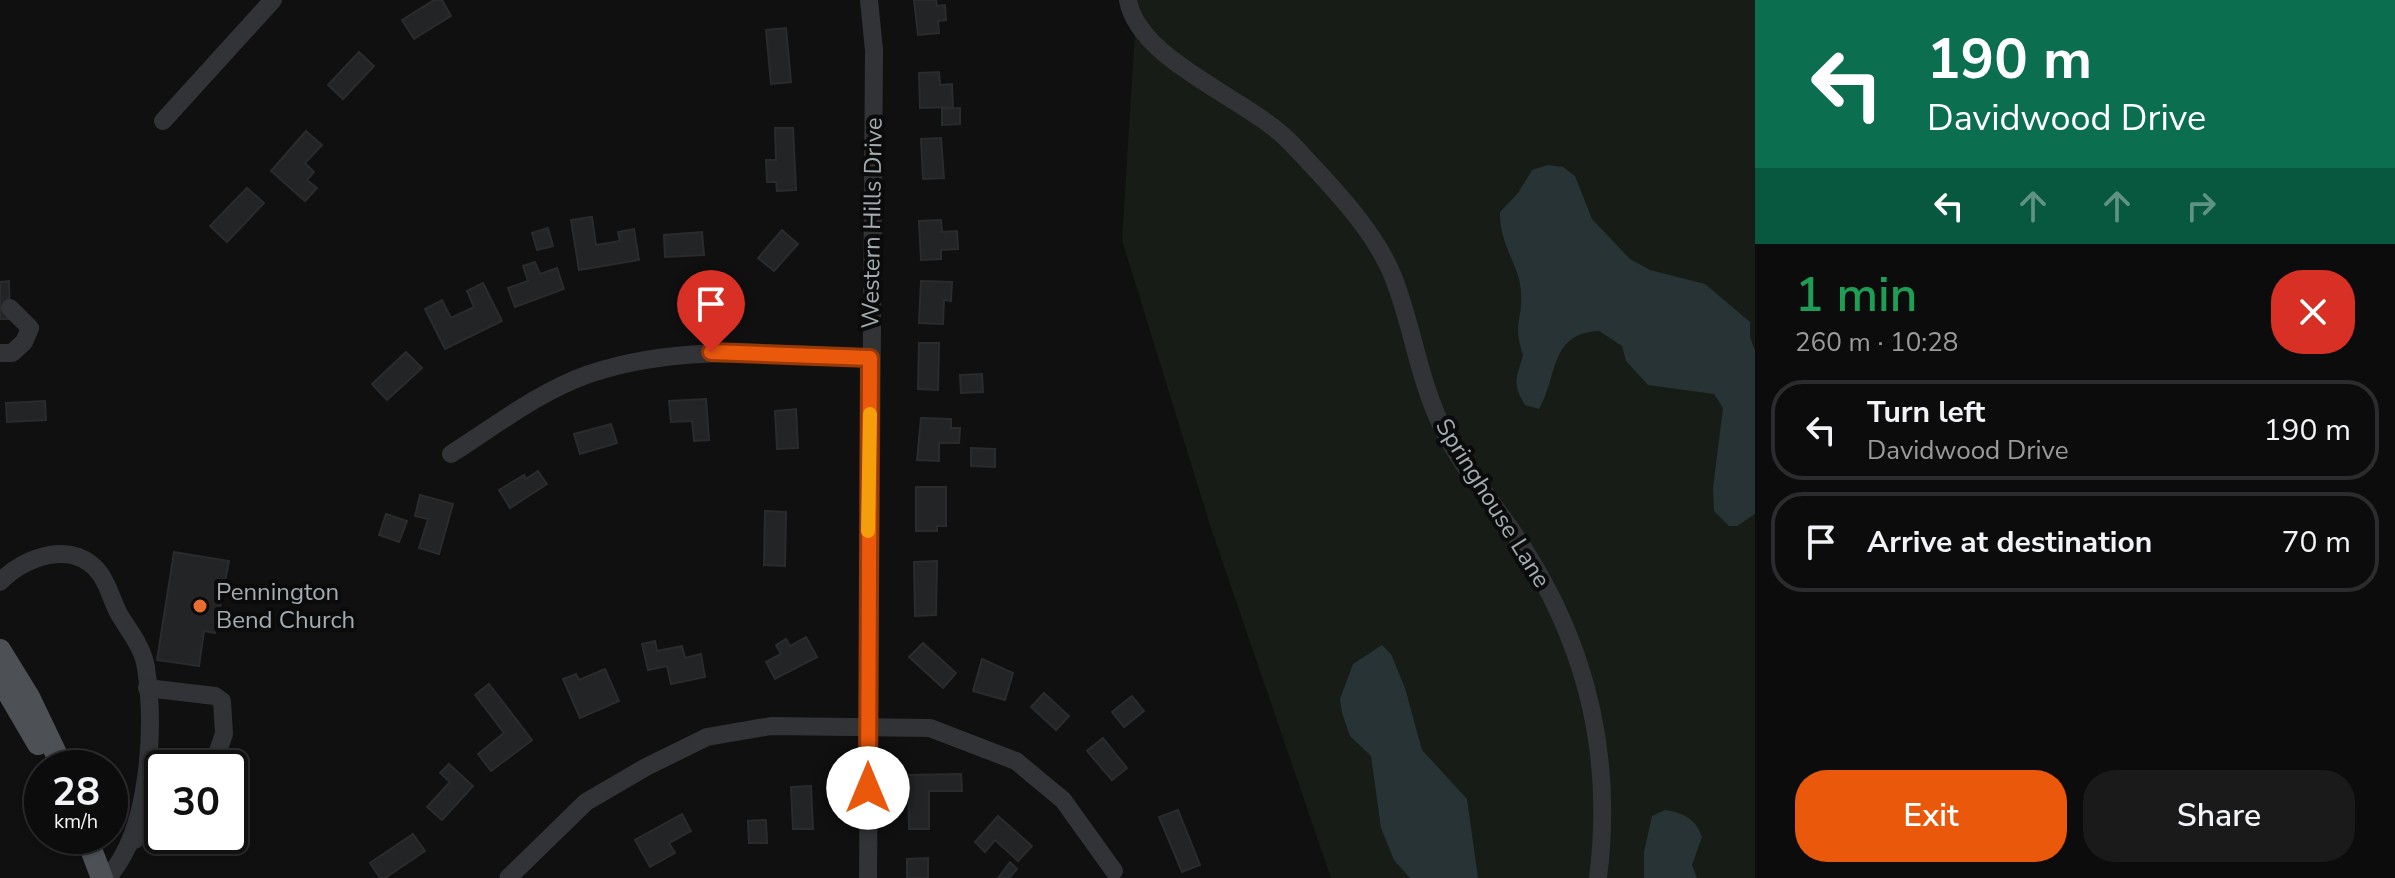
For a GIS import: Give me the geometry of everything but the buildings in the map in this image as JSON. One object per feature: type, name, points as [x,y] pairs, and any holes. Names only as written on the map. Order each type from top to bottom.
[{"type":"main road","points":[[0,650],[37,711],[55,750]]},
{"type":"main road","points":[[0,679],[41,750]]},
{"type":"main road","points":[[94,854],[105,878]]},
{"type":"street","points":[[163,121],[273,0]]},
{"type":"street","name":"Western Hills Drive","points":[[868,878],[874,50],[869,0]]},
{"type":"street","name":"Springhouse Lane","points":[[1128,0],[1138,28],[1153,46],[1251,111],[1290,142],[1372,238],[1394,277],[1426,388],[1444,430],[1523,547],[1567,624],[1601,752],[1605,802],[1598,878]]},
{"type":"street","points":[[0,353],[12,353],[24,342],[30,328],[10,308]]},
{"type":"street","points":[[451,454],[535,401],[587,375],[623,363],[711,352],[870,358]]},
{"type":"street","points":[[0,582],[32,558],[53,553],[78,557],[99,572],[140,647],[147,688],[147,775],[130,845],[121,863],[105,878]]},
{"type":"street","points":[[147,688],[215,696],[222,701],[224,734],[218,750]]},
{"type":"street","points":[[508,878],[586,802],[646,767],[707,737],[771,726],[930,728],[1016,761],[1063,800],[1114,871]]},
{"type":"street","points":[[130,845],[144,831]]},
{"type":"shaded area","points":[[1137,0],[1755,0],[1755,878],[1331,878],[1210,525],[1122,240]]},
{"type":"shaded area","points":[[1548,165],[1563,167],[1575,176],[1592,219],[1630,259],[1650,270],[1705,284],[1750,322],[1750,337],[1755,351],[1755,514],[1737,526],[1729,526],[1714,511],[1713,488],[1723,408],[1714,394],[1648,385],[1626,361],[1622,346],[1599,331],[1583,334],[1563,348],[1539,409],[1525,405],[1516,380],[1523,355],[1518,328],[1520,282],[1503,235],[1500,212],[1518,193],[1532,170]]},
{"type":"shaded area","points":[[1382,645],[1391,654],[1405,688],[1422,750],[1467,799],[1478,878],[1410,878],[1394,860],[1381,828],[1371,756],[1350,736],[1340,699],[1353,664]]},
{"type":"shaded area","points":[[1665,810],[1688,818],[1702,837],[1692,865],[1697,878],[1644,878],[1644,852],[1652,816]]},
{"type":"slow traffic","points":[[868,531],[870,414]]},
{"type":"place","name":"Pennington Bend Church","points":[[200,606]]},
{"type":"route","points":[[711,352],[870,358],[868,788]]}]
